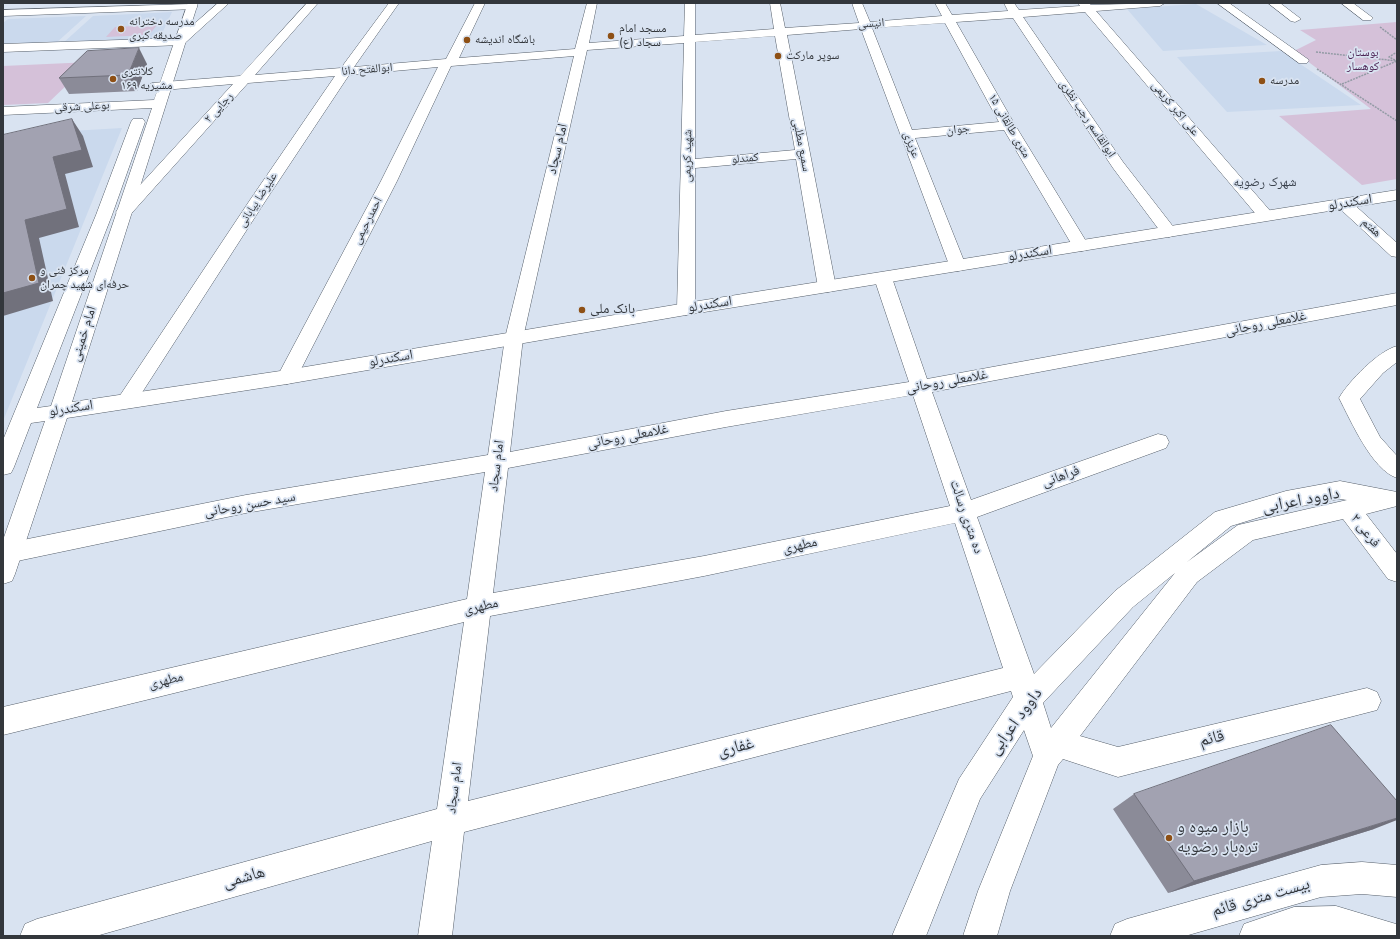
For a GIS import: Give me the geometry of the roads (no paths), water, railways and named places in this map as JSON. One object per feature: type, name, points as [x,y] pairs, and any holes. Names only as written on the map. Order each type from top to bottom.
[{"type":"street","points":[[3,6],[7,3]]},
{"type":"street","points":[[3,48],[173,42],[224,3]]},
{"type":"street","name":"رجایی ۲","points":[[124,212],[312,3]]},
{"type":"street","name":"علیرضا بیابانی","points":[[127,400],[343,72],[394,3]]},
{"type":"street","name":"احمدرحیمی","points":[[287,378],[480,3]]},
{"type":"street","name":"امام سجاد","points":[[435,936],[514,338],[592,3]]},
{"type":"street","name":"شهید کریمی","points":[[686,309],[690,3]]},
{"type":"street","name":"سمیع مطلبی","points":[[775,3],[779,32],[827,287]]},
{"type":"street","name":"عزیزی","points":[[857,3],[864,25],[908,135],[957,266]]},
{"type":"street","name":"۱۵ متری طالقانی","points":[[940,3],[1008,125],[1081,246]]},
{"type":"street","name":"انیسی","points":[[581,49],[690,38],[949,18],[1012,8],[1160,3]]},
{"type":"street","points":[[1222,3],[1283,48],[1302,60]]},
{"type":"street","points":[[1273,3],[1295,19]]},
{"type":"street","points":[[1346,3],[1367,18]]},
{"type":"street","points":[[3,13],[184,5]]},
{"type":"street","name":"امام خمینی","points":[[3,467],[104,215],[150,111],[159,87],[184,5]]},
{"type":"street","name":"علی اکبر کریمی","points":[[1085,6],[1266,216]]},
{"type":"street","name":"ابوالقاسم رجب نظری","points":[[1012,8],[1118,165],[1169,232]]},
{"type":"street","name":"ابوالفتح دانا","points":[[159,87],[449,63],[581,49]]},
{"type":"street","name":"بوعلی شرقی","points":[[3,111],[150,111]]},
{"type":"street","name":"امام خمینی","points":[[3,574],[7,554],[59,411],[124,212],[150,111]]},
{"type":"street","name":"بوعلی شرقی","points":[[3,124],[150,111]]},
{"type":"street","name":"جوان","points":[[908,135],[1008,125]]},
{"type":"street","name":"کمندلو","points":[[688,164],[802,154]]},
{"type":"street","name":"اسکندرلو","points":[[24,417],[127,400],[287,378],[686,309],[1397,195]]},
{"type":"street","name":"هفتم","points":[[1344,204],[1397,252]]},
{"type":"street","name":"ده متری رسالت","points":[[883,278],[1024,688],[1052,749]]},
{"type":"street","name":"غلامعلی روحانی","points":[[498,462],[726,419],[920,387],[1397,299]]},
{"type":"street","points":[[1397,352],[1376,368],[1349,398],[1372,442],[1397,470]]},
{"type":"street","name":"فراهانی","points":[[964,512],[1158,442]]},
{"type":"street","name":"سید حسن روحانی","points":[[7,554],[246,504],[498,462]]},
{"type":"street","name":"داوود اعرابی","points":[[910,936],[969,788],[1024,688],[1124,599],[1166,567],[1196,539],[1223,519],[1286,500],[1340,490],[1393,499]]},
{"type":"street","name":"داوود اعرابی","points":[[980,936],[997,884],[1052,749],[1188,575],[1246,532],[1393,499]]},
{"type":"street","name":"فرعی ۲","points":[[1348,509],[1397,572]]},
{"type":"street","name":"مطهری","points":[[3,720],[479,606],[704,566],[964,512]]},
{"type":"street","name":"غفاری","points":[[451,820],[1024,688]]},
{"type":"street","name":"قائم","points":[[1052,749],[1118,762],[1367,701]]},
{"type":"street","name":"هاشمی","points":[[37,936],[451,820]]},
{"type":"street","name":"بیست متری قائم","points":[[1127,936],[1321,881],[1362,878],[1397,881]]},
{"type":"street","points":[[1256,936],[1294,923],[1336,922],[1384,936]]},
{"type":"place","name":"مدرسه دخترانه صدیقه کبری","points":[[121,29]]},
{"type":"place","name":"مسجد امام سجاد (ع)","points":[[611,36]]},
{"type":"place","name":"باشگاه اندیشه","points":[[467,40]]},
{"type":"place","name":"سوپر مارکت","points":[[778,56]]},
{"type":"place","name":"کلانتری ۱۶۹ مشیریه","points":[[113,79]]},
{"type":"place","name":"مدرسه","points":[[1262,81]]},
{"type":"place","name":"مرکز فنی و حرفه‌ای شهید چمران","points":[[32,278]]},
{"type":"place","name":"بانک ملی","points":[[582,310]]},
{"type":"place","name":"بازار میوه و تره‌بار رضویه","points":[[1169,838]]},
{"type":"district","name":"شهرک رضویه","points":[[1265,183]]},
{"type":"park label","name":"بوستان کوهسار","points":[[1363,60]]}]
